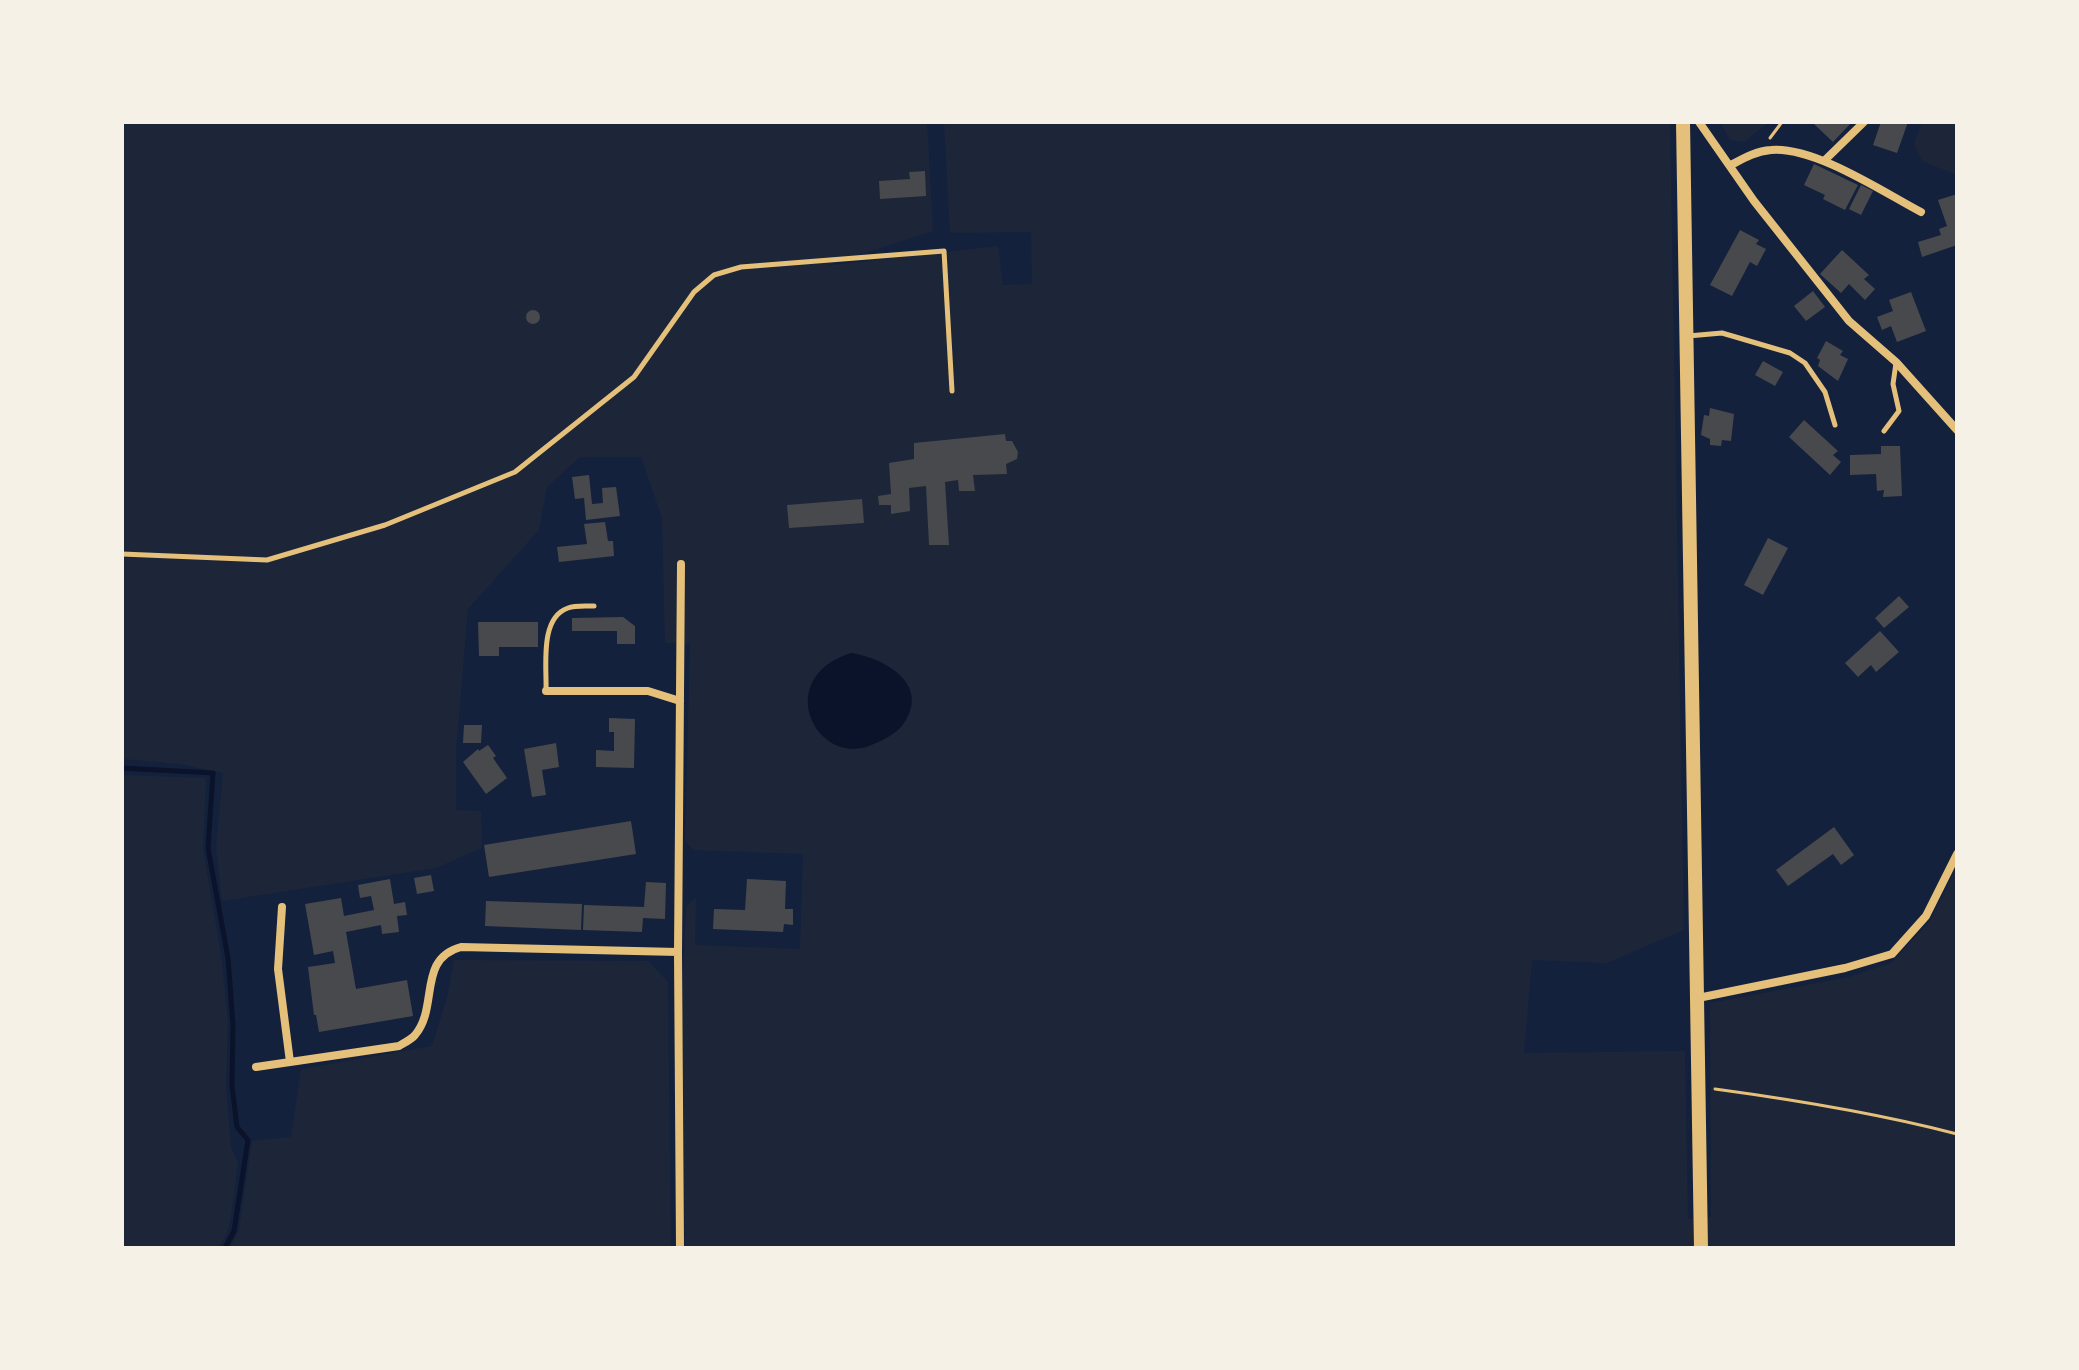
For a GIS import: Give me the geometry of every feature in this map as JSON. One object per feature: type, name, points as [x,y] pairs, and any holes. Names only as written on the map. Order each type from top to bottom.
[{"type":"main road","points":[[1683,122],[1701,1248]]},
{"type":"street","points":[[1699,122],[1754,201],[1849,321],[1896,362],[1957,430]]},
{"type":"street","points":[[1824,161],[1864,122]]},
{"type":"street","points":[[1731,165],[1756,152],[1775,149],[1801,153],[1824,161],[1921,212]]},
{"type":"street","points":[[680,1248],[678,952],[681,564]]},
{"type":"street","points":[[546,691],[648,691],[680,701]]},
{"type":"street","points":[[1698,998],[1845,968],[1892,954],[1926,916],[1957,854]]},
{"type":"street","points":[[282,907],[278,969],[290,1062]]},
{"type":"street","points":[[256,1067],[399,1046],[416,1034],[436,963],[447,951],[461,947],[678,952]]},
{"type":"lane","points":[[122,554],[267,560],[385,525],[515,472],[634,377],[694,292],[714,275],[741,267],[944,251],[952,391]]},
{"type":"lane","points":[[1687,336],[1722,333],[1790,353],[1805,363],[1825,392],[1835,425]]},
{"type":"lane","points":[[1884,431],[1899,411],[1893,384],[1896,362]]},
{"type":"lane","points":[[546,691],[547,639],[553,622],[559,613],[570,607],[594,606]]},
{"type":"path","points":[[1699,1087],[1795,1100],[1902,1120],[1957,1134]]},
{"type":"shaded area","points":[[122,122],[927,122],[933,231],[825,266],[998,246],[1003,285],[1032,284],[1031,232],[950,233],[944,122],[1670,122],[1684,930],[1607,963],[1532,960],[1524,1053],[1685,1051],[1688,1219],[1711,1217],[1710,1003],[1849,977],[1891,963],[1930,921],[1957,866],[1957,1248],[685,1248],[682,1000],[686,906],[696,898],[695,945],[800,949],[803,854],[694,850],[685,841],[690,644],[665,643],[662,518],[641,457],[580,457],[547,487],[539,530],[468,609],[456,750],[456,810],[481,811],[482,848],[436,868],[222,901],[216,847],[223,773],[180,764],[122,759]]},
{"type":"shaded area","points":[[1720,122],[1769,122],[1744,142],[1730,140]]},
{"type":"shaded area","points":[[1922,122],[1957,122],[1957,175],[1922,161],[1914,144]]},
{"type":"shaded area","points":[[851,653],[890,667],[901,676],[912,698],[910,711],[900,729],[876,743],[855,749],[837,745],[821,735],[811,719],[808,701],[812,682],[826,666]]},
{"type":"shaded area","points":[[122,775],[206,778],[203,849],[221,954],[228,1024],[226,1085],[231,1148],[238,1162],[231,1217],[227,1234],[218,1248],[122,1248]]},
{"type":"shaded area","points":[[454,960],[648,961],[668,982],[671,1248],[230,1248],[239,1230],[252,1141],[291,1137],[301,1069],[432,1046]]},
{"type":"building","points":[[1852,122],[1833,142],[1814,124]]},
{"type":"building","points":[[1881,122],[1908,122],[1897,153],[1873,145]]},
{"type":"building","points":[[1814,164],[1858,185],[1845,210],[1804,185]]},
{"type":"building","points":[[925,171],[926,196],[880,199],[879,181],[910,179],[909,172]]},
{"type":"building","points":[[1861,185],[1873,191],[1861,215],[1849,209]]},
{"type":"building","points":[[1957,194],[1957,245],[1922,257],[1918,242],[1941,235],[1939,229],[1947,226],[1938,200]]},
{"type":"building","points":[[1740,230],[1759,240],[1756,244],[1766,249],[1757,266],[1750,262],[1732,296],[1710,285]]},
{"type":"building","points":[[1842,250],[1869,275],[1864,279],[1875,289],[1865,300],[1849,284],[1841,293],[1820,274]]},
{"type":"building","points":[[1813,291],[1825,307],[1806,321],[1794,306]]},
{"type":"building","points":[[1911,292],[1926,331],[1897,342],[1891,326],[1882,330],[1877,317],[1893,311],[1889,300]]},
{"type":"building","points":[[533,310],[540,317],[533,324],[526,317]]},
{"type":"building","points":[[1826,341],[1843,351],[1840,355],[1848,359],[1838,381],[1818,366],[1820,360],[1817,358]]},
{"type":"building","points":[[1763,361],[1783,372],[1775,386],[1755,375]]},
{"type":"building","points":[[1710,408],[1734,414],[1731,441],[1722,440],[1721,446],[1710,445],[1710,439],[1701,435],[1704,415],[1709,416]]},
{"type":"building","points":[[1804,420],[1838,451],[1833,455],[1841,462],[1830,475],[1789,437]]},
{"type":"building","points":[[1005,434],[1006,441],[1012,441],[1018,452],[1017,459],[1006,464],[1007,474],[973,475],[975,491],[959,491],[958,480],[945,482],[949,545],[929,545],[926,486],[909,488],[910,511],[891,514],[891,505],[879,505],[878,496],[891,494],[889,463],[914,459],[914,443]]},
{"type":"building","points":[[1881,446],[1900,446],[1902,496],[1883,497],[1884,490],[1877,491],[1876,474],[1850,475],[1850,455],[1881,454]]},
{"type":"building","points":[[589,475],[592,504],[603,503],[602,488],[616,487],[620,516],[586,520],[584,498],[575,499],[572,477]]},
{"type":"building","points":[[862,499],[864,523],[789,528],[787,505]]},
{"type":"building","points":[[605,522],[608,541],[613,541],[614,556],[559,562],[557,547],[587,544],[584,524]]},
{"type":"building","points":[[1768,538],[1788,548],[1763,595],[1744,585]]},
{"type":"building","points":[[1899,596],[1909,607],[1884,628],[1875,618]]},
{"type":"building","points":[[623,617],[635,626],[635,644],[617,644],[617,631],[572,631],[572,618]]},
{"type":"building","points":[[478,622],[538,622],[538,647],[499,647],[499,656],[479,656]]},
{"type":"building","points":[[1880,631],[1899,652],[1876,672],[1871,665],[1858,677],[1845,663]]},
{"type":"building","points":[[609,718],[635,719],[634,768],[596,767],[596,750],[614,751],[614,732],[609,732]]},
{"type":"building","points":[[464,725],[482,725],[481,743],[463,743]]},
{"type":"building","points":[[556,743],[559,767],[542,770],[546,795],[532,797],[524,749]]},
{"type":"building","points":[[488,745],[507,778],[486,794],[463,762]]},
{"type":"building","points":[[631,821],[636,854],[489,877],[484,845]]},
{"type":"building","points":[[1834,827],[1854,855],[1841,865],[1833,854],[1788,886],[1776,870]]},
{"type":"building","points":[[431,875],[434,891],[417,894],[414,878]]},
{"type":"building","points":[[390,879],[394,904],[405,902],[407,915],[397,916],[399,932],[382,934],[381,925],[346,932],[356,989],[407,980],[413,1016],[319,1032],[308,967],[335,963],[333,951],[314,955],[305,904],[341,898],[344,916],[374,910],[371,896],[360,898],[358,885]]},
{"type":"building","points":[[747,879],[786,881],[785,909],[793,909],[793,925],[784,924],[783,932],[713,929],[714,909],[745,910]]},
{"type":"building","points":[[646,882],[666,883],[665,919],[643,918],[642,932],[583,930],[584,905],[644,907]]},
{"type":"building","points":[[486,901],[582,904],[581,930],[485,926]]},
{"type":"waterway","points":[[122,768],[213,773],[208,848],[228,958],[233,1025],[232,1086],[237,1127],[248,1140],[234,1231],[225,1248]]}]
